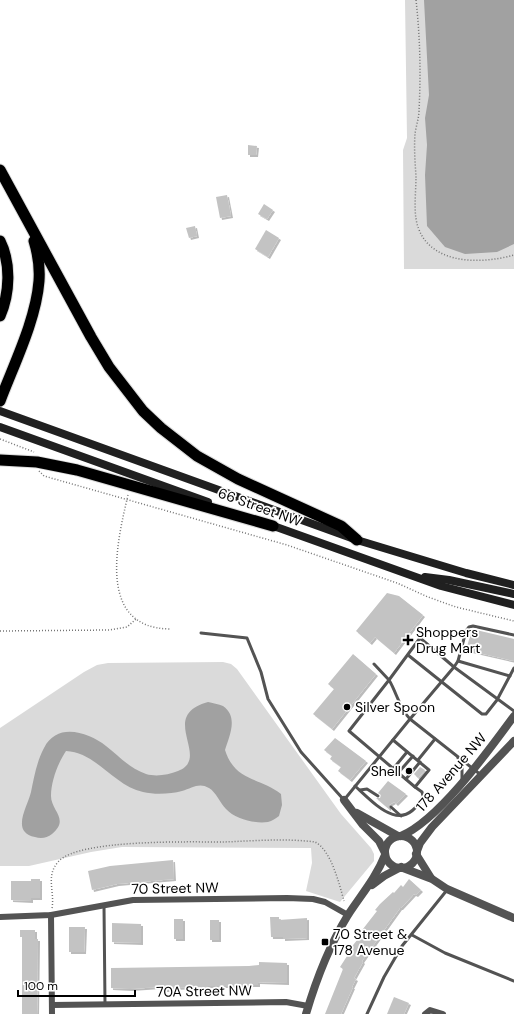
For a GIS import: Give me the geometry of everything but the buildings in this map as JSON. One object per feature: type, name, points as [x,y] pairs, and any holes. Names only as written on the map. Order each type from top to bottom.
[{"type":"highway","points":[[0,170],[72,304],[109,367],[148,415],[184,447],[213,465],[342,526],[357,540]]},
{"type":"highway","points":[[0,401],[34,309],[39,280],[38,253],[24,214]]},
{"type":"highway","points":[[0,240],[8,272],[6,299],[0,316]]},
{"type":"highway","points":[[0,460],[37,462],[77,470],[273,526]]},
{"type":"main road","name":"66 Street NW","points":[[0,411],[357,540],[466,573],[514,585]]},
{"type":"main road","name":"66 Street NW","points":[[0,427],[410,575],[459,591],[514,605]]},
{"type":"main road","points":[[410,575],[449,580],[514,594]]},
{"type":"street","name":"178 Avenue NW","points":[[400,836],[428,820],[473,769],[514,716]]},
{"type":"street","name":"178 Avenue NW","points":[[417,852],[420,843],[432,827],[514,741]]},
{"type":"street","points":[[344,800],[363,825],[379,841],[389,863],[432,879],[448,890],[514,918]]},
{"type":"street","points":[[352,810],[400,836],[410,838],[414,842],[417,852],[432,879]]},
{"type":"street","points":[[307,1010],[325,959],[348,915],[368,888],[385,854],[387,844],[390,840],[400,836]]},
{"type":"street","points":[[368,888],[384,876],[414,862],[417,852]]},
{"type":"street","name":"70 Street NW","points":[[0,917],[51,915],[104,904],[133,900],[301,898],[325,902],[348,915]]},
{"type":"street","points":[[51,915],[52,1014]]},
{"type":"street","name":"70A Street NW","points":[[52,1005],[286,1002],[307,1010]]},
{"type":"street","points":[[428,1012],[443,1014]]},
{"type":"lane","points":[[201,633],[247,638],[261,672],[268,699],[301,752],[344,800],[458,661],[469,627],[473,626],[514,635]]},
{"type":"lane","points":[[355,786],[390,815],[401,816],[407,814],[423,796],[422,792],[349,731],[390,680],[420,638],[497,700],[514,711]]},
{"type":"lane","points":[[408,655],[482,714],[486,714],[497,700],[514,668]]},
{"type":"lane","points":[[458,661],[510,676]]},
{"type":"lane","points":[[374,664],[390,680],[402,711],[482,776]]},
{"type":"lane","points":[[406,780],[435,739]]},
{"type":"lane","points":[[393,740],[429,770],[415,787]]},
{"type":"lane","points":[[393,769],[407,752]]},
{"type":"lane","points":[[398,773],[413,756]]},
{"type":"lane","points":[[457,757],[462,768],[462,782]]},
{"type":"lane","points":[[360,790],[368,789],[378,796]]},
{"type":"lane","points":[[391,807],[401,816]]},
{"type":"lane","points":[[367,1014],[384,977],[402,946],[448,890]]},
{"type":"lane","points":[[104,904],[105,1004]]},
{"type":"lane","points":[[412,934],[445,953],[514,981]]},
{"type":"path","points":[[416,0],[419,32],[419,112],[415,133],[416,218],[420,233],[428,244],[441,254],[461,260],[499,260],[514,255]]},
{"type":"path","points":[[130,485],[117,550],[116,575],[121,598],[126,608],[136,618],[148,625],[170,629]]},
{"type":"path","points":[[171,511],[303,550],[397,583],[428,597],[456,607],[514,621]]},
{"type":"path","points":[[0,631],[109,630],[128,627],[136,618]]},
{"type":"path","points":[[51,915],[53,905],[52,874],[59,861],[66,856],[78,852],[124,844],[276,841],[315,842],[324,849],[338,882],[344,901]]},
{"type":"shaded area","points":[[405,0],[514,0],[514,269],[404,269],[403,150],[407,138]]},
{"type":"shaded area","points":[[424,0],[514,0],[514,244],[497,252],[465,254],[445,247],[427,226],[425,175],[427,145],[425,118],[429,95]]},
{"type":"shaded area","points":[[223,662],[231,664],[237,669],[341,814],[371,848],[374,854],[374,861],[340,902],[306,891],[312,863],[311,848],[122,847],[91,852],[29,866],[0,866],[0,728],[84,672],[97,665],[108,663]]},
{"type":"shaded area","points":[[208,702],[223,706],[231,716],[232,727],[225,750],[229,760],[235,768],[249,778],[265,784],[281,794],[282,805],[279,816],[269,822],[263,822],[251,821],[235,816],[226,809],[209,788],[205,786],[196,786],[182,791],[153,794],[133,789],[87,757],[66,751],[60,761],[51,790],[52,801],[60,819],[57,829],[52,834],[42,838],[37,838],[23,830],[22,818],[31,792],[39,758],[50,740],[57,735],[65,732],[73,732],[91,737],[106,746],[129,765],[146,774],[166,774],[178,771],[187,765],[190,757],[185,727],[187,717],[193,708]]},
{"type":"place","name":"Shoppers Drug Mart","points":[[408,640]]},
{"type":"place","name":"Silver Spoon","points":[[347,707]]},
{"type":"place","name":"Shell","points":[[409,771]]},
{"type":"place","name":"70 Street & 178 Avenue","points":[[325,942]]}]
